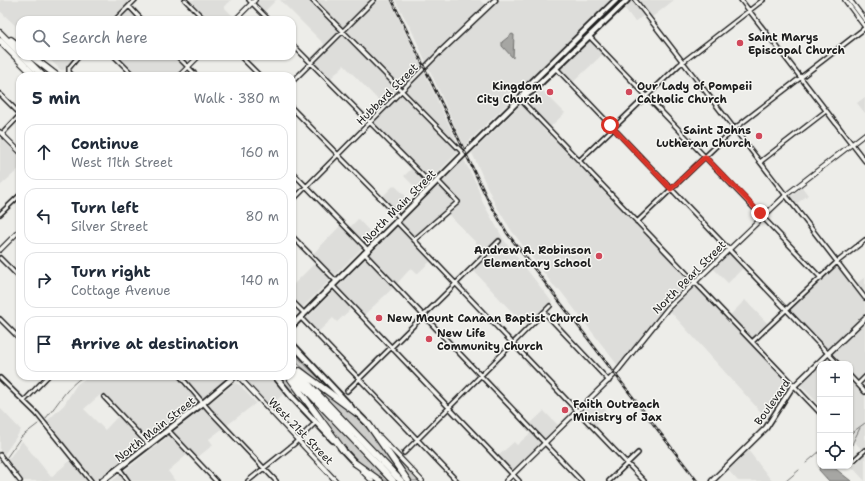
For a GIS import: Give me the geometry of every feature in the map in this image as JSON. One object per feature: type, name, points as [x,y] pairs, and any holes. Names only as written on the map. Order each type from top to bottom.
[{"type":"highway","points":[[0,33],[16,44]]},
{"type":"highway","points":[[0,33],[16,49]]},
{"type":"highway","points":[[0,41],[16,60]]},
{"type":"highway","points":[[0,41],[16,57]]},
{"type":"highway","points":[[16,60],[27,72]]},
{"type":"highway","points":[[19,60],[31,72]]},
{"type":"highway","points":[[27,60],[39,72]]},
{"type":"highway","points":[[36,60],[52,72]]},
{"type":"highway","points":[[296,369],[358,414]]},
{"type":"highway","points":[[296,370],[401,481]]},
{"type":"highway","points":[[296,379],[393,481]]},
{"type":"highway","points":[[291,380],[343,450]]},
{"type":"highway","points":[[369,425],[408,481]]},
{"type":"highway","points":[[355,463],[380,481]]},
{"type":"main road","name":"Hubbard Street","points":[[440,52],[495,0]]},
{"type":"main road","name":"North Main Street","points":[[520,100],[528,86],[616,0]]},
{"type":"main road","name":"North Main Street","points":[[296,322],[437,180],[627,0]]},
{"type":"main road","name":"Boulevard","points":[[712,481],[766,428],[794,386],[865,318]]},
{"type":"main road","points":[[296,348],[369,425]]},
{"type":"main road","name":"North Main Street","points":[[102,481],[232,380]]},
{"type":"main road","points":[[278,380],[292,397],[355,463]]},
{"type":"street","points":[[119,16],[135,0]]},
{"type":"street","points":[[185,0],[201,16]]},
{"type":"street","points":[[312,0],[464,154]]},
{"type":"street","points":[[296,78],[374,0]]},
{"type":"street","points":[[634,0],[865,298]]},
{"type":"street","points":[[741,0],[865,161]]},
{"type":"street","points":[[579,161],[682,62],[764,0]]},
{"type":"street","points":[[637,222],[734,129],[865,27],[845,0]]},
{"type":"street","points":[[850,0],[865,20]]},
{"type":"street","points":[[239,16],[252,1],[265,16]]},
{"type":"street","points":[[128,6],[138,16]]},
{"type":"street","points":[[589,36],[821,278]]},
{"type":"street","points":[[296,48],[432,185]]},
{"type":"street","name":"Hubbard Street","points":[[296,197],[440,52]]},
{"type":"street","points":[[69,72],[69,68],[76,60]]},
{"type":"street","points":[[118,60],[130,72]]},
{"type":"street","points":[[181,60],[193,72]]},
{"type":"street","points":[[183,72],[195,60]]},
{"type":"street","points":[[244,60],[256,72]]},
{"type":"street","points":[[556,68],[835,361]]},
{"type":"street","points":[[0,94],[16,111]]},
{"type":"street","points":[[520,100],[817,410]]},
{"type":"street","points":[[760,162],[826,111]]},
{"type":"street","points":[[296,112],[400,218]]},
{"type":"street","points":[[16,119],[1,133],[16,148]]},
{"type":"street","name":"North Pearl Street","points":[[506,481],[609,381],[660,317],[695,282],[786,195],[865,134]]},
{"type":"street","points":[[296,176],[481,376],[582,481]]},
{"type":"street","points":[[414,240],[458,202],[437,180]]},
{"type":"street","points":[[0,214],[16,199]]},
{"type":"street","points":[[396,222],[644,481]]},
{"type":"street","points":[[0,250],[16,234]]},
{"type":"street","points":[[296,240],[336,281]]},
{"type":"street","points":[[752,342],[837,262],[865,240]]},
{"type":"street","points":[[347,391],[499,241]]},
{"type":"street","points":[[0,258],[16,274]]},
{"type":"street","points":[[332,285],[519,481]]},
{"type":"street","points":[[296,305],[304,314]]},
{"type":"street","points":[[404,453],[550,306]]},
{"type":"street","points":[[544,312],[609,381]]},
{"type":"street","points":[[300,318],[457,481]]},
{"type":"street","points":[[0,319],[16,335]]},
{"type":"street","points":[[858,384],[865,377]]},
{"type":"street","points":[[0,378],[37,414],[91,481]]},
{"type":"street","points":[[853,379],[865,392]]},
{"type":"street","points":[[24,401],[44,380]]},
{"type":"street","points":[[183,380],[276,481]]},
{"type":"street","name":"West 21st Street","points":[[241,380],[336,481]]},
{"type":"street","points":[[104,397],[149,445]]},
{"type":"street","points":[[248,481],[298,441],[316,422]]},
{"type":"street","points":[[369,425],[422,481]]},
{"type":"street","points":[[168,430],[216,481]]},
{"type":"street","points":[[854,460],[865,450]]},
{"type":"street","points":[[609,481],[638,452]]},
{"type":"street","points":[[0,455],[20,481]]},
{"type":"street","points":[[355,463],[372,481]]},
{"type":"street","points":[[119,468],[128,481]]},
{"type":"shaded area","points":[[0,0],[131,0],[125,6],[135,16],[16,16],[16,26],[0,11]]},
{"type":"shaded area","points":[[190,0],[231,0],[224,7],[233,16],[205,16]]},
{"type":"shaded area","points":[[258,0],[276,0],[264,12],[255,3]]},
{"type":"shaded area","points":[[280,0],[390,0],[457,142],[458,152],[419,191],[404,176],[415,165],[374,123],[387,109],[344,65],[330,79],[310,59],[324,44]]},
{"type":"shaded area","points":[[395,0],[480,0],[489,9],[498,0],[614,0],[464,146],[412,31]]},
{"type":"shaded area","points":[[631,0],[674,0],[651,18],[647,13],[635,22],[623,6]]},
{"type":"shaded area","points":[[512,34],[514,35],[513,58],[502,46],[502,42]]},
{"type":"shaded area","points":[[589,39],[603,54],[569,86],[555,72]]},
{"type":"shaded area","points":[[50,60],[74,60],[65,70],[61,70]]},
{"type":"shaded area","points":[[121,60],[177,60],[184,67],[180,72],[132,72]]},
{"type":"shaded area","name":"Andrew A. Robinson Elementary School","points":[[539,87],[565,113],[550,127],[542,128],[691,282],[662,311],[619,367],[511,230],[495,204],[472,153]]},
{"type":"shaded area","points":[[865,97],[865,113],[857,103]]},
{"type":"shaded area","points":[[0,137],[16,153],[16,172],[0,186]]},
{"type":"shaded area","points":[[464,160],[476,183],[483,203],[504,240],[552,302],[526,327],[474,271],[489,256],[447,213],[417,239],[434,258],[417,274],[411,268],[393,288],[364,315],[355,305],[337,322],[333,318],[318,332],[306,319]]},
{"type":"shaded area","points":[[394,185],[410,200],[398,212],[383,196]]},
{"type":"shaded area","points":[[802,187],[808,195],[796,204],[790,197]]},
{"type":"shaded area","points":[[358,219],[374,236],[296,314],[296,282],[315,263],[310,257],[341,225],[346,231]]},
{"type":"shaded area","points":[[729,253],[743,268],[728,283],[713,268]]},
{"type":"shaded area","points":[[837,266],[853,286],[865,277],[865,314],[824,353],[786,313]]},
{"type":"shaded area","points":[[699,282],[730,315],[745,300],[771,327],[756,342],[794,382],[769,421],[669,310]]},
{"type":"shaded area","points":[[865,322],[865,453],[853,440],[853,361],[823,361]]},
{"type":"shaded area","points":[[296,355],[305,365],[345,403],[296,362]]},
{"type":"shaded area","points":[[817,367],[817,402],[799,384]]},
{"type":"shaded area","points":[[305,377],[358,418],[371,433],[403,479]]},
{"type":"shaded area","points":[[84,380],[224,380],[95,481],[17,481],[5,464],[22,441],[51,477],[71,460],[43,425],[64,405],[77,384]],"holes":[[[100,395],[119,415],[105,430],[84,409]]]},
{"type":"shaded area","points":[[245,380],[276,380],[285,392],[270,407]]},
{"type":"shaded area","points":[[280,380],[288,380],[295,388],[330,436]]},
{"type":"shaded area","points":[[235,383],[240,385],[256,403],[209,439],[213,445],[194,460],[188,454],[168,471],[175,481],[112,481]]},
{"type":"shaded area","points":[[303,391],[388,481],[377,478],[353,458],[329,429]]},
{"type":"shaded area","points":[[596,399],[609,414],[595,426],[582,412]]},
{"type":"shaded area","points":[[0,408],[21,430],[1,459],[0,458]]},
{"type":"shaded area","points":[[544,411],[558,425],[512,470],[498,456],[514,442],[517,445],[535,429],[530,424]]},
{"type":"shaded area","points":[[387,446],[420,481],[411,481]]},
{"type":"shaded area","points":[[748,450],[772,481],[738,481],[728,470]]},
{"type":"shaded area","points":[[865,454],[865,481],[853,468],[853,466]]},
{"type":"shaded area","points":[[836,469],[851,481],[829,481],[819,470]]},
{"type":"waterway","points":[[46,418],[68,390],[78,380]]},
{"type":"waterway","points":[[851,433],[865,423]]},
{"type":"waterway","points":[[7,457],[21,437],[38,424]]},
{"type":"waterway","points":[[853,442],[860,428]]},
{"type":"waterway","points":[[806,463],[817,454]]},
{"type":"waterway","points":[[786,481],[799,470]]},
{"type":"railway","points":[[392,0],[487,198],[507,233],[697,481]]},
{"type":"place","name":"Saint Marys Episcopal Church","points":[[740,43]]},
{"type":"place","name":"Kingdom City Church","points":[[550,92]]},
{"type":"place","name":"Our Lady of Pompeii Catholic Church","points":[[629,92]]},
{"type":"place","name":"Saint Johns Lutheran Church","points":[[759,136]]},
{"type":"place","name":"Andrew A. Robinson Elementary School","points":[[599,256]]},
{"type":"place","name":"New Mount Canaan Baptist Church","points":[[379,318]]},
{"type":"place","name":"New Life Community Church","points":[[429,339]]},
{"type":"place","name":"Faith Outreach Ministry of Jax","points":[[565,410]]},
{"type":"route","points":[[610,125],[671,189],[705,157],[760,213]]}]
